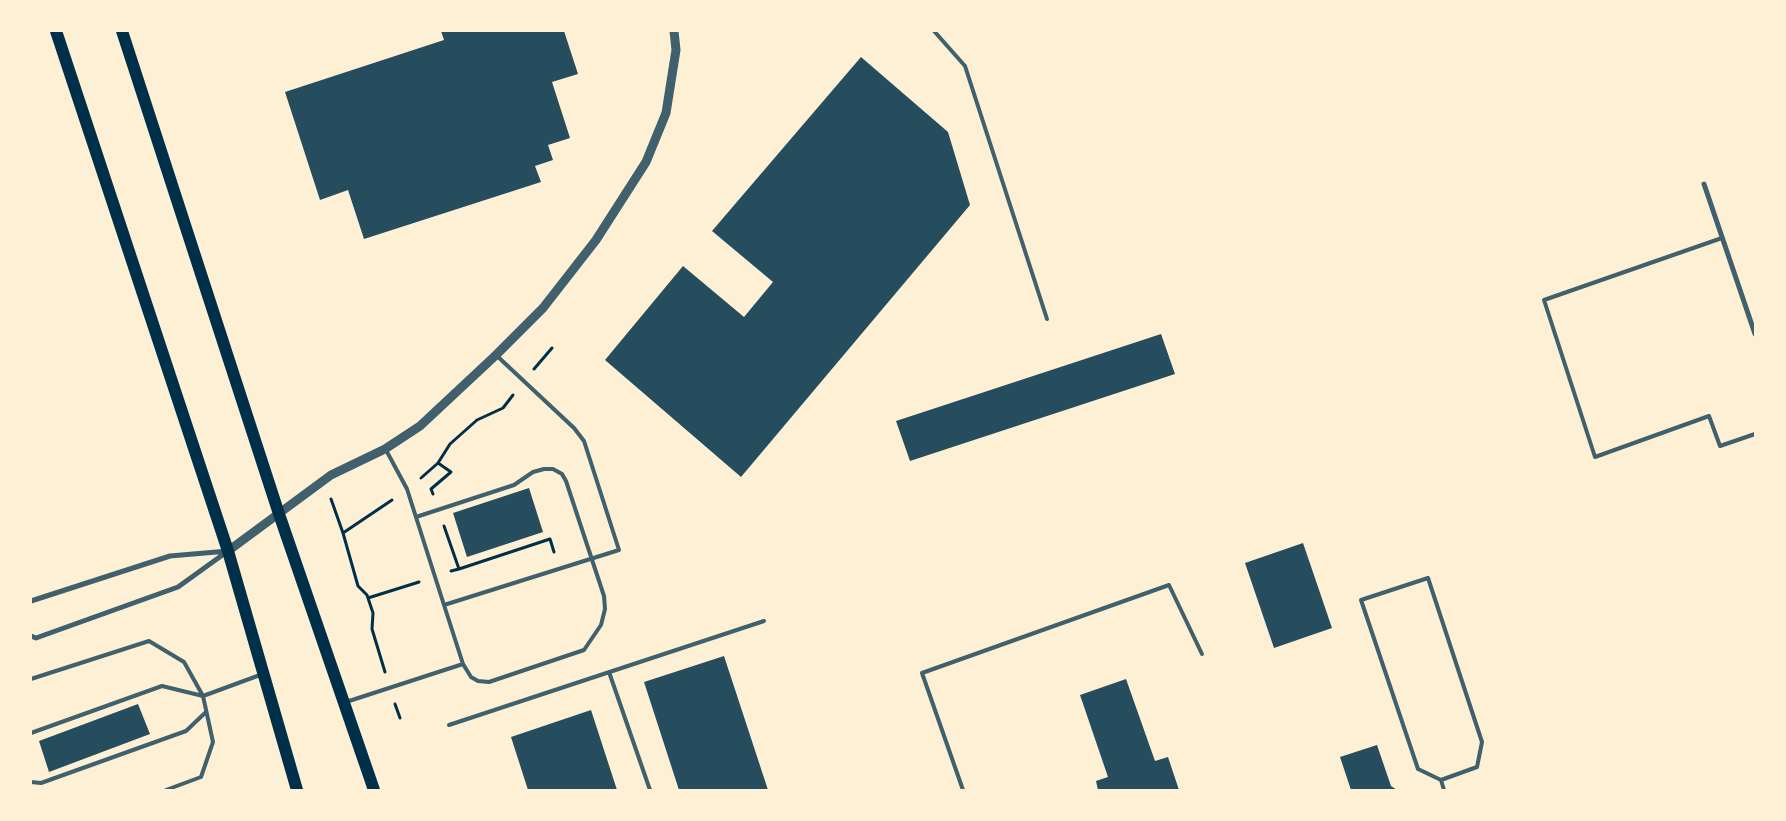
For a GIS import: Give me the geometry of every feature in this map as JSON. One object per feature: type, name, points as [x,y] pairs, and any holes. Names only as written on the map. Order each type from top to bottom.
[{"type":"main road","points":[[56,31],[228,551],[297,790]]},
{"type":"main road","points":[[122,31],[279,514],[374,790]]},
{"type":"street","points":[[31,636],[36,638],[178,587],[331,475],[386,449],[420,426],[496,355],[543,308],[596,240],[646,162],[666,113],[676,50],[674,31]]},
{"type":"street","points":[[1704,184],[1755,334]]},
{"type":"street","points":[[31,601],[170,556],[228,551]]},
{"type":"lane","points":[[934,31],[965,66],[1047,319]]},
{"type":"lane","points":[[1722,238],[1544,300],[1595,457],[1709,416],[1720,446],[1755,434]]},
{"type":"lane","points":[[444,605],[619,550],[584,441],[574,428],[525,380],[496,355]]},
{"type":"lane","points":[[386,449],[407,489],[416,518],[463,664],[471,677],[478,681],[489,682],[584,650],[601,625],[606,609],[604,596],[562,474],[553,469],[533,472],[514,485],[416,518]]},
{"type":"lane","points":[[1441,780],[1478,767],[1482,742],[1428,578],[1361,600],[1418,769],[1441,780],[1444,790]]},
{"type":"lane","points":[[962,790],[922,673],[1169,585],[1202,654]]},
{"type":"lane","points":[[449,725],[764,621]]},
{"type":"lane","points":[[31,679],[149,641],[184,662],[202,696],[213,742],[201,777],[166,790]]},
{"type":"lane","points":[[344,703],[463,664]]},
{"type":"lane","points":[[609,672],[650,790]]},
{"type":"lane","points":[[31,733],[162,686],[202,696],[262,674]]},
{"type":"lane","points":[[31,782],[42,783],[186,731],[206,712]]},
{"type":"path","points":[[343,533],[430,472],[450,444],[477,420],[503,408],[552,348]]},
{"type":"path","points":[[324,480],[343,533],[358,586],[367,595],[373,614],[372,629],[400,718]]},
{"type":"path","points":[[459,569],[550,539],[560,569]]},
{"type":"building","points":[[441,31],[564,31],[578,74],[552,82],[570,138],[548,145],[553,160],[535,166],[541,182],[364,239],[348,190],[320,200],[285,92],[444,40]]},
{"type":"building","points":[[861,57],[948,132],[970,205],[741,477],[605,360],[683,266],[744,317],[773,282],[712,231]]},
{"type":"building","points":[[1161,334],[1175,374],[910,461],[896,421]]},
{"type":"building","points":[[529,488],[543,532],[467,557],[453,513]]},
{"type":"building","points":[[1303,543],[1332,628],[1274,648],[1245,563]]},
{"type":"building","points":[[724,656],[768,790],[679,790],[644,682]]},
{"type":"building","points":[[1126,679],[1155,761],[1168,757],[1179,790],[1098,790],[1096,781],[1108,777],[1080,695]]},
{"type":"building","points":[[138,704],[150,734],[49,772],[39,741]]},
{"type":"building","points":[[591,710],[617,790],[528,790],[511,737]]},
{"type":"building","points":[[1377,745],[1391,786],[1397,790],[1351,790],[1340,757]]}]
